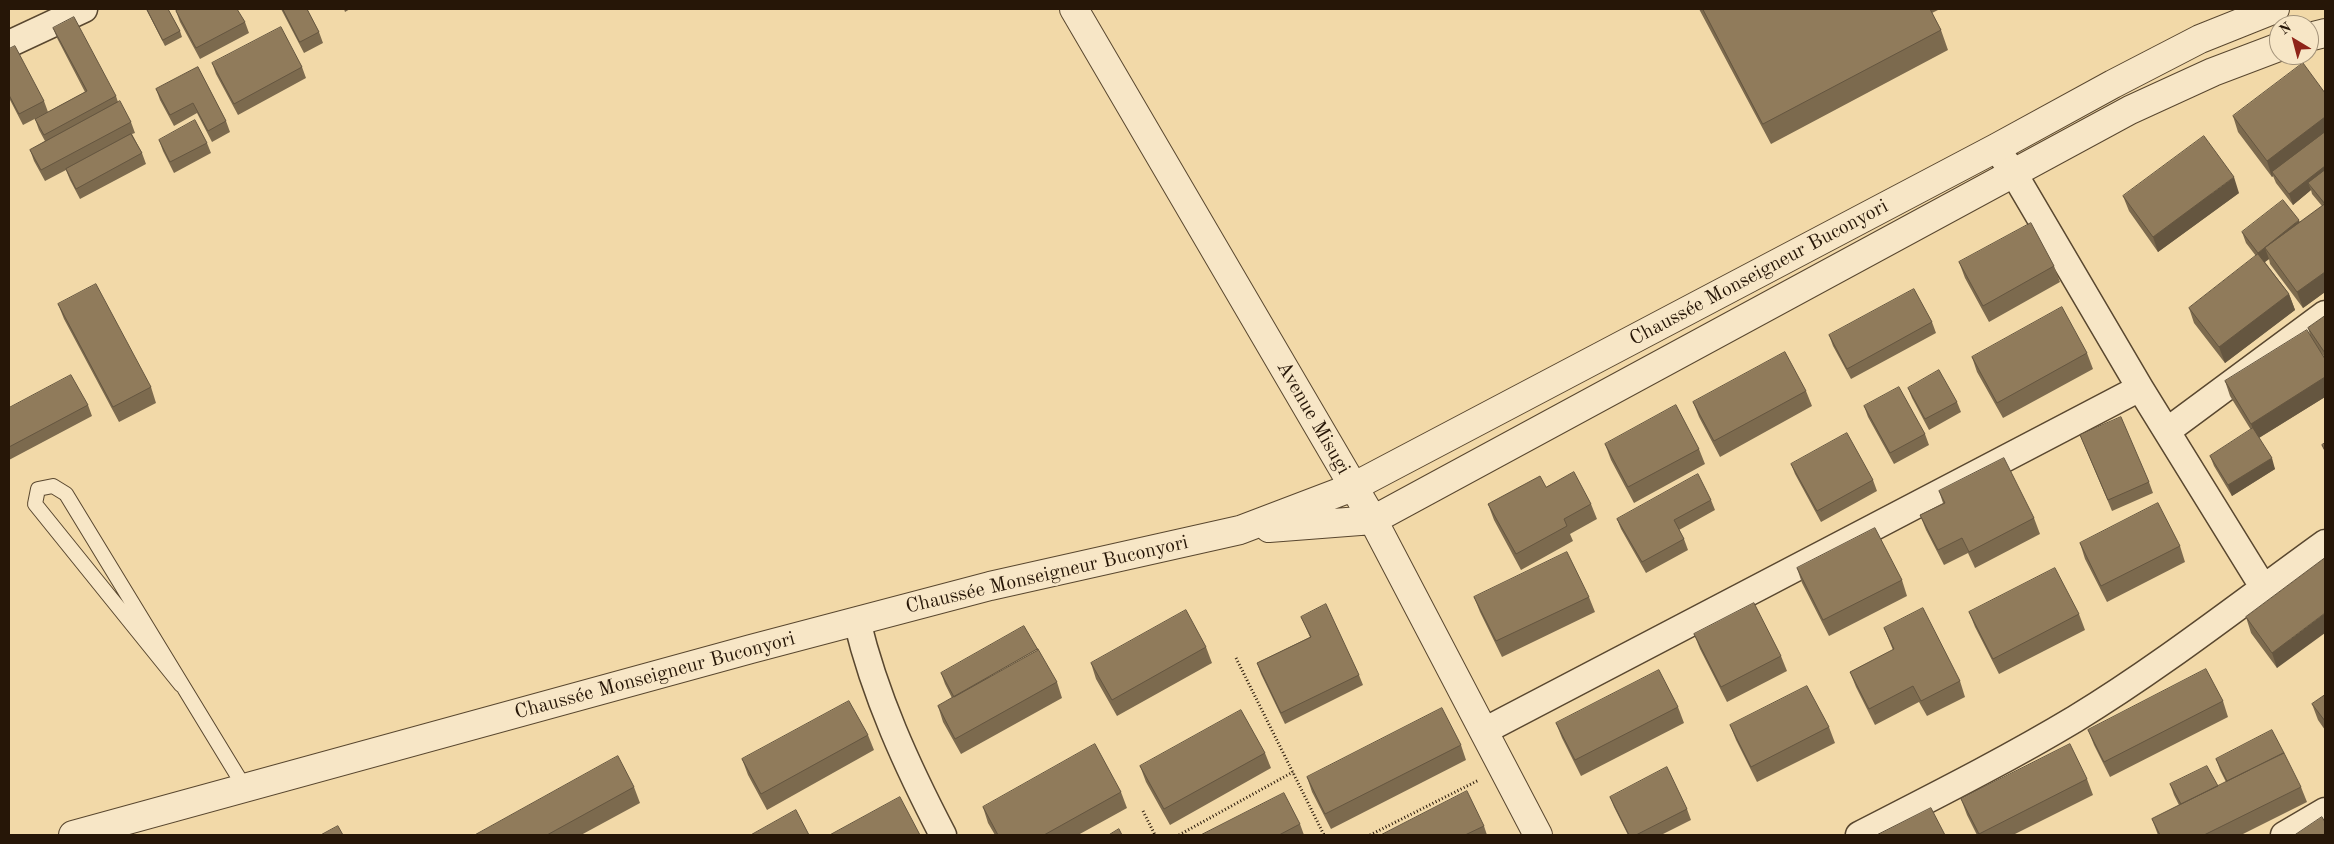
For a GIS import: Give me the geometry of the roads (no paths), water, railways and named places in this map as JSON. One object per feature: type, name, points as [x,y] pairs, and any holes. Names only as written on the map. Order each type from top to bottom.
[{"type":"street","points":[[9,44],[84,9]]},
{"type":"street","name":"Avenue Misugi","points":[[1074,9],[1373,520],[1538,835]]},
{"type":"street","name":"Chaussée Monseigneur Buconyori","points":[[73,835],[990,586],[1240,530],[1353,487],[2200,39],[2275,9]]},
{"type":"street","name":"Chaussée Monseigneur Buconyori","points":[[1240,530],[1373,520],[2130,110],[2213,72],[2269,51]]},
{"type":"street","points":[[1996,148],[2013,172],[2140,388],[2263,587]]},
{"type":"street","points":[[2167,431],[2325,314]]},
{"type":"street","points":[[1484,731],[2140,388]]},
{"type":"street","points":[[1859,835],[1982,772],[2076,718],[2175,652],[2325,543]]},
{"type":"street","points":[[857,621],[866,662],[882,706],[943,835]]},
{"type":"street","points":[[2284,835],[2325,811]]},
{"type":"lane","points":[[180,685],[36,504],[38,489],[53,486],[66,494],[180,685],[245,788]]}]
